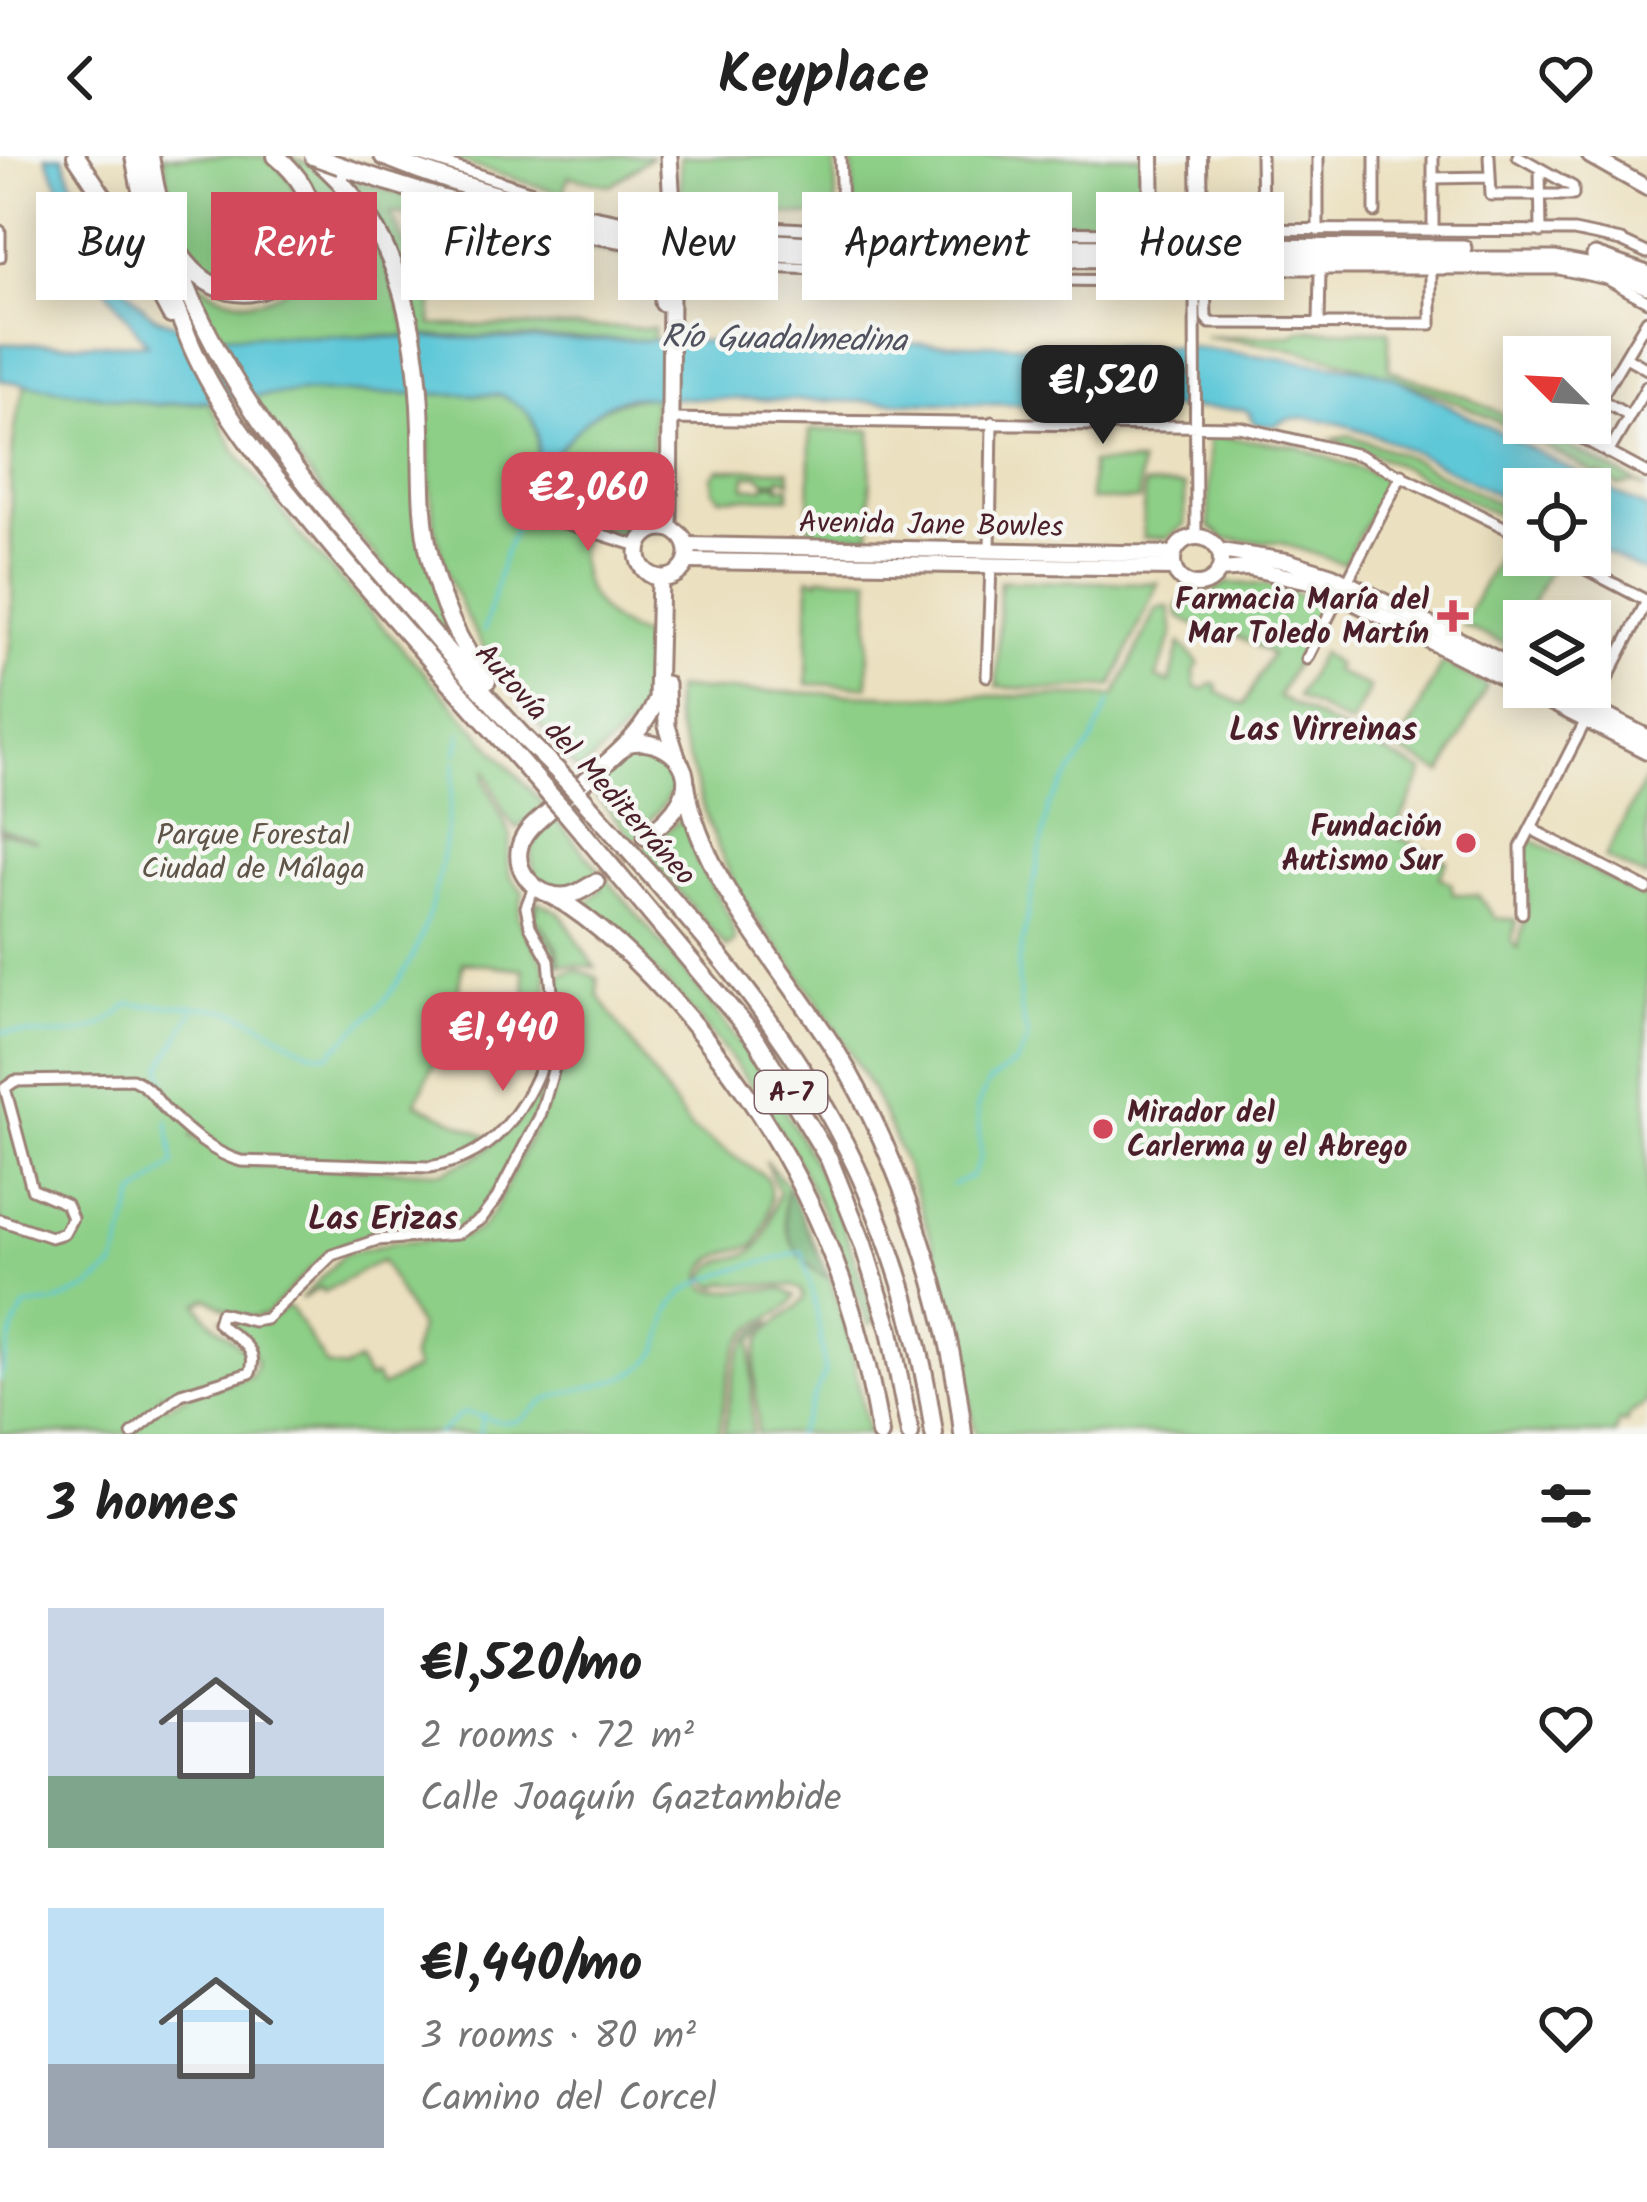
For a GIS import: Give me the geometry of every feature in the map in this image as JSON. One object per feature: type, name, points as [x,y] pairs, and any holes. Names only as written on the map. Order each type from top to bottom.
[{"type":"highway","points":[[76,156],[185,319]]},
{"type":"highway","name":"Autovía del Mediterráneo","points":[[134,156],[142,199],[185,319],[250,410],[318,502],[703,935],[815,1090],[886,1241],[912,1326],[934,1434]]},
{"type":"highway","name":"Autovía del Mediterráneo","points":[[150,156],[157,192]]},
{"type":"highway","points":[[187,263],[203,280],[233,292],[266,290],[297,271],[314,235],[309,193],[276,156]]},
{"type":"highway","points":[[313,156],[484,212],[618,232]]},
{"type":"highway","points":[[313,156],[367,214],[385,244],[411,315],[424,515],[443,602],[478,669],[534,744]]},
{"type":"highway","points":[[388,158],[490,195],[618,228]]},
{"type":"highway","name":"Autovía del Mediterráneo","points":[[181,300],[193,348],[257,453],[756,1039],[818,1138],[863,1244],[890,1331],[910,1434]]},
{"type":"highway","points":[[686,784],[706,854],[837,1053],[884,1146],[932,1278],[963,1434]]},
{"type":"highway","points":[[543,891],[587,917],[658,984],[723,1060],[776,1139],[840,1271],[864,1349],[880,1434]]},
{"type":"main road","points":[[662,192],[665,156]]},
{"type":"main road","points":[[665,156],[669,192]]},
{"type":"main road","points":[[1147,192],[1151,156]]},
{"type":"main road","points":[[1196,192],[1199,156]]},
{"type":"main road","points":[[1590,156],[1643,182]]},
{"type":"main road","points":[[778,240],[841,246],[1096,242]]},
{"type":"main road","points":[[1284,259],[1556,250],[1613,260],[1647,274]]},
{"type":"main road","points":[[1432,252],[1568,262],[1609,270],[1647,286]]},
{"type":"main road","points":[[663,528],[664,300]]},
{"type":"main road","points":[[666,328],[670,300]]},
{"type":"main road","points":[[663,528],[679,532],[687,553],[682,570],[664,578],[647,573],[638,561],[643,536],[663,528]]},
{"type":"main road","points":[[1220,551],[1219,570],[1212,580],[1193,585],[1182,580],[1174,561],[1184,541],[1196,536],[1220,551],[1287,561],[1503,664]]},
{"type":"main road","name":"Avenida Jane Bowles","points":[[687,553],[1174,561]]},
{"type":"main road","points":[[1219,570],[1239,567],[1284,573],[1344,588],[1589,714],[1647,737]]},
{"type":"main road","points":[[596,882],[574,894],[543,891],[518,858],[522,839],[643,728],[657,698],[664,578]]},
{"type":"main road","points":[[646,837],[680,803],[686,784],[666,709],[664,578]]},
{"type":"main road","points":[[1580,708],[1647,752]]},
{"type":"main road","points":[[627,743],[656,742],[677,758]]},
{"type":"street","points":[[421,156],[565,204],[618,215]]},
{"type":"street","points":[[840,156],[841,192]]},
{"type":"street","points":[[1261,156],[1262,192]]},
{"type":"street","points":[[1318,156],[1318,231]]},
{"type":"street","points":[[1375,156],[1375,212]]},
{"type":"street","points":[[1204,300],[1208,322],[1431,324],[1433,156]]},
{"type":"street","points":[[1489,156],[1491,195],[1570,197],[1574,189],[1518,156]]},
{"type":"street","points":[[1540,169],[1541,232]]},
{"type":"street","points":[[1432,178],[1490,177]]},
{"type":"street","points":[[1284,230],[1318,231],[1581,272],[1607,279],[1647,301]]},
{"type":"street","points":[[0,231],[0,257]]},
{"type":"street","points":[[1284,268],[1320,270],[1541,232],[1590,232],[1645,247]]},
{"type":"street","points":[[778,268],[918,272],[941,279],[1096,280]]},
{"type":"street","points":[[1319,324],[1320,270]]},
{"type":"street","points":[[1195,300],[1196,536]]},
{"type":"street","points":[[1611,381],[1646,326]]},
{"type":"street","points":[[1626,357],[1647,369]]},
{"type":"street","points":[[1608,453],[1629,416],[1643,402],[1647,386]]},
{"type":"street","points":[[1611,405],[1629,416]]},
{"type":"street","points":[[667,411],[992,422],[1196,421],[1240,427],[1359,454],[1503,526]]},
{"type":"street","points":[[987,676],[992,422]]},
{"type":"street","points":[[1592,444],[1643,471],[1647,455]]},
{"type":"street","points":[[1307,658],[1402,474]]},
{"type":"street","points":[[552,519],[638,546]]},
{"type":"street","points":[[1522,914],[1521,847],[1647,601],[1599,576]]},
{"type":"street","points":[[1533,826],[1647,889]]},
{"type":"street","points":[[132,1434],[182,1394],[250,1373],[254,1365],[249,1347],[218,1323],[221,1313],[254,1321],[266,1318],[345,1247],[457,1234],[481,1219],[497,1198],[540,1116],[558,1054],[549,960],[530,926],[526,907],[543,891]]},
{"type":"street","points":[[0,1220],[51,1237],[64,1233],[72,1218],[65,1204],[32,1189],[5,1100],[4,1088],[15,1081],[133,1079],[147,1085],[164,1108],[219,1153],[241,1161],[429,1167],[476,1153],[512,1120],[531,1093],[556,1026]]},
{"type":"green space","points":[[163,156],[261,156],[282,171],[296,192],[211,192],[211,277],[187,248],[187,192],[170,192]]},
{"type":"green space","points":[[284,156],[309,164],[342,192],[311,192]]},
{"type":"green space","points":[[441,156],[652,156],[611,186],[569,176],[564,192]]},
{"type":"green space","points":[[680,156],[835,156],[836,192],[802,192],[802,215],[778,214],[778,192],[681,192]]},
{"type":"green space","points":[[852,156],[1141,156],[1142,192],[1096,192],[1096,222],[1072,222],[1072,192],[853,192]]},
{"type":"green space","points":[[352,179],[401,195],[401,214],[390,213],[401,236],[401,270],[377,221],[377,192],[360,192]]},
{"type":"green space","points":[[594,241],[618,249],[618,254],[594,249]]},
{"type":"green space","points":[[377,248],[409,336],[215,335],[187,274],[211,291],[211,300],[377,300]]},
{"type":"green space","points":[[411,300],[432,300],[431,325],[654,328],[654,340],[423,336]]},
{"type":"green space","points":[[1299,330],[1389,331],[1389,370],[1466,397],[1503,415],[1503,424],[1359,366],[1257,343],[1204,337],[1293,335]]},
{"type":"green space","name":"Parque Forestal Ciudad de Málaga","points":[[26,383],[158,405],[209,402],[235,450],[300,535],[544,805],[517,829],[486,771],[485,781],[511,836],[510,876],[523,892],[518,917],[545,965],[551,1030],[536,1066],[523,969],[463,962],[453,1021],[416,1103],[489,1137],[443,1162],[419,1163],[241,1157],[197,1131],[191,1136],[240,1164],[442,1172],[480,1155],[518,1122],[550,1064],[527,1135],[498,1188],[463,1225],[444,1232],[380,1236],[343,1245],[312,1267],[266,1314],[242,1315],[208,1298],[198,1304],[250,1356],[246,1373],[162,1393],[157,1400],[165,1407],[197,1391],[251,1376],[257,1362],[246,1338],[222,1319],[264,1322],[286,1307],[327,1366],[344,1369],[358,1361],[368,1379],[375,1376],[381,1387],[416,1369],[411,1357],[419,1328],[382,1260],[324,1292],[321,1287],[301,1299],[344,1254],[392,1243],[462,1238],[479,1230],[494,1211],[556,1086],[563,1056],[557,987],[560,974],[576,969],[597,977],[598,995],[691,1129],[766,1177],[769,1185],[769,1211],[755,1245],[712,1261],[702,1284],[712,1291],[782,1289],[795,1296],[741,1341],[728,1380],[719,1434],[0,1434],[0,831],[37,842],[0,828],[0,699],[12,635],[11,474]]},
{"type":"green space","points":[[301,392],[501,395],[531,417],[538,471],[600,410],[654,397],[650,519],[630,537],[551,511],[547,522],[581,534],[581,569],[593,599],[616,623],[648,637],[649,692],[637,719],[579,773],[496,666],[462,609],[436,530],[427,424],[417,507],[457,649],[339,514],[251,397]]},
{"type":"green space","points":[[810,430],[871,430],[870,535],[809,534]]},
{"type":"green space","points":[[1209,435],[1295,446],[1389,479],[1344,564],[1281,543],[1224,539],[1209,526]]},
{"type":"green space","points":[[1349,435],[1403,455],[1503,506],[1503,518],[1387,460],[1331,439]]},
{"type":"green space","points":[[1540,444],[1565,444],[1609,468],[1584,468]]},
{"type":"green space","points":[[1091,463],[1140,463],[1139,500],[1090,500]]},
{"type":"green space","points":[[719,469],[789,470],[790,481],[746,476],[745,488],[789,486],[789,498],[719,497],[712,476]]},
{"type":"green space","points":[[1611,469],[1647,489],[1635,483],[1618,486],[1611,481]]},
{"type":"green space","points":[[1144,485],[1185,486],[1185,525],[1167,538],[1143,538]]},
{"type":"green space","points":[[1503,546],[1503,576],[1546,576],[1534,600],[1503,600],[1503,643],[1462,625]]},
{"type":"green space","points":[[809,577],[818,581],[819,577],[870,578],[868,686],[807,684]]},
{"type":"green space","points":[[1000,581],[1158,583],[1112,686],[1054,690],[997,687]]},
{"type":"green space","points":[[1227,583],[1267,585],[1325,603],[1278,697],[1423,772],[1394,835],[1447,861],[1439,877],[1451,883],[1453,894],[1478,895],[1496,918],[1516,920],[1512,941],[1518,948],[1528,900],[1522,864],[1529,838],[1647,900],[1647,1402],[1626,1423],[1620,1421],[1615,1434],[975,1434],[941,1272],[901,1155],[843,1041],[732,879],[678,729],[676,689],[1115,696],[1157,608],[1169,607],[1173,634],[1156,678],[1170,683],[1180,643],[1199,663],[1194,671],[1196,687],[1204,689],[1213,683],[1217,692],[1244,705],[1271,654],[1235,635],[1232,639],[1217,630],[1214,635],[1179,617],[1177,607],[1186,596],[1205,597]]},
{"type":"green space","points":[[1321,653],[1337,665],[1334,671],[1370,688],[1351,725],[1297,697]]},
{"type":"green space","points":[[1442,663],[1487,686],[1442,773],[1398,750]]},
{"type":"green space","points":[[645,752],[662,758],[674,776],[667,799],[640,831],[652,843],[681,819],[686,821],[696,859],[730,918],[735,941],[727,947],[588,787],[625,758]]},
{"type":"green space","points":[[1647,776],[1647,878],[1605,857]]},
{"type":"green space","points":[[554,817],[704,996],[772,1091],[829,1193],[875,1322],[868,1325],[818,1201],[756,1094],[680,998],[585,904],[602,889],[590,876],[566,886],[539,879],[532,861],[533,845]]},
{"type":"green space","points":[[534,899],[536,915],[538,901],[560,913],[595,967],[560,964],[558,948],[538,920],[555,948],[557,964],[551,960],[531,919]]},
{"type":"green space","points":[[765,1161],[788,1186],[784,1214],[791,1240],[807,1262],[830,1279],[850,1342],[868,1434],[757,1434],[758,1346],[767,1331],[804,1298],[792,1286],[726,1283],[715,1287],[705,1279],[714,1266],[748,1253],[764,1238],[779,1192]]},
{"type":"green space","points":[[788,1186],[830,1279],[807,1262],[791,1240],[784,1214]]},
{"type":"green space","points":[[772,1321],[752,1342],[752,1434],[724,1434],[740,1354],[758,1329]]},
{"type":"water","points":[[46,156],[63,156],[76,192],[62,192]]},
{"type":"water","points":[[114,300],[136,300],[157,318],[215,335],[1190,347],[1371,370],[1503,434],[1503,444],[1522,444],[1568,468],[1503,468],[1503,499],[1360,430],[1295,418],[1274,426],[1256,424],[1241,409],[628,397],[589,418],[537,473],[535,425],[524,410],[501,395],[301,392],[158,405],[0,380],[0,344],[147,344]]},
{"type":"water","points":[[1611,490],[1647,509],[1647,573],[1611,555]]},
{"type":"waterway","points":[[484,631],[504,555],[536,474]]},
{"type":"waterway","points":[[952,1185],[972,1176],[981,1156],[977,1107],[988,1083],[1016,1062],[1028,1040],[1018,966],[1049,805],[1092,742],[1110,701]]},
{"type":"waterway","points":[[456,755],[461,733]]},
{"type":"waterway","points":[[0,1032],[53,1035],[85,1031],[115,1017],[129,1004],[203,1007],[239,1014],[302,1048],[329,1055],[383,1002],[416,949],[436,888],[455,762]]},
{"type":"waterway","points":[[168,1105],[162,1067],[193,1011]]},
{"type":"waterway","points":[[0,1380],[14,1327],[25,1306],[53,1303],[87,1289],[114,1268],[135,1196],[174,1164],[168,1120]]},
{"type":"waterway","points":[[438,1434],[463,1413],[517,1421],[547,1400],[634,1372],[656,1354],[671,1307],[686,1291],[716,1276],[802,1251],[825,1373],[797,1434]]},
{"type":"waterway","points":[[479,1434],[484,1414]]},
{"type":"tunnel","points":[[596,882],[646,837]]},
{"type":"place","name":"Farmacia María del Mar Toledo Martín","points":[[1453,616]]},
{"type":"place","name":"Fundación Autismo Sur","points":[[1466,843]]},
{"type":"place","name":"Mirador del Carlerma y el Abrego","points":[[1103,1129]]},
{"type":"district","name":"Las Virreinas","points":[[1323,728]]},
{"type":"district","name":"Las Erizas","points":[[383,1217]]},
{"type":"water label","name":"Río Guadalmedina","points":[[784,337]]}]
